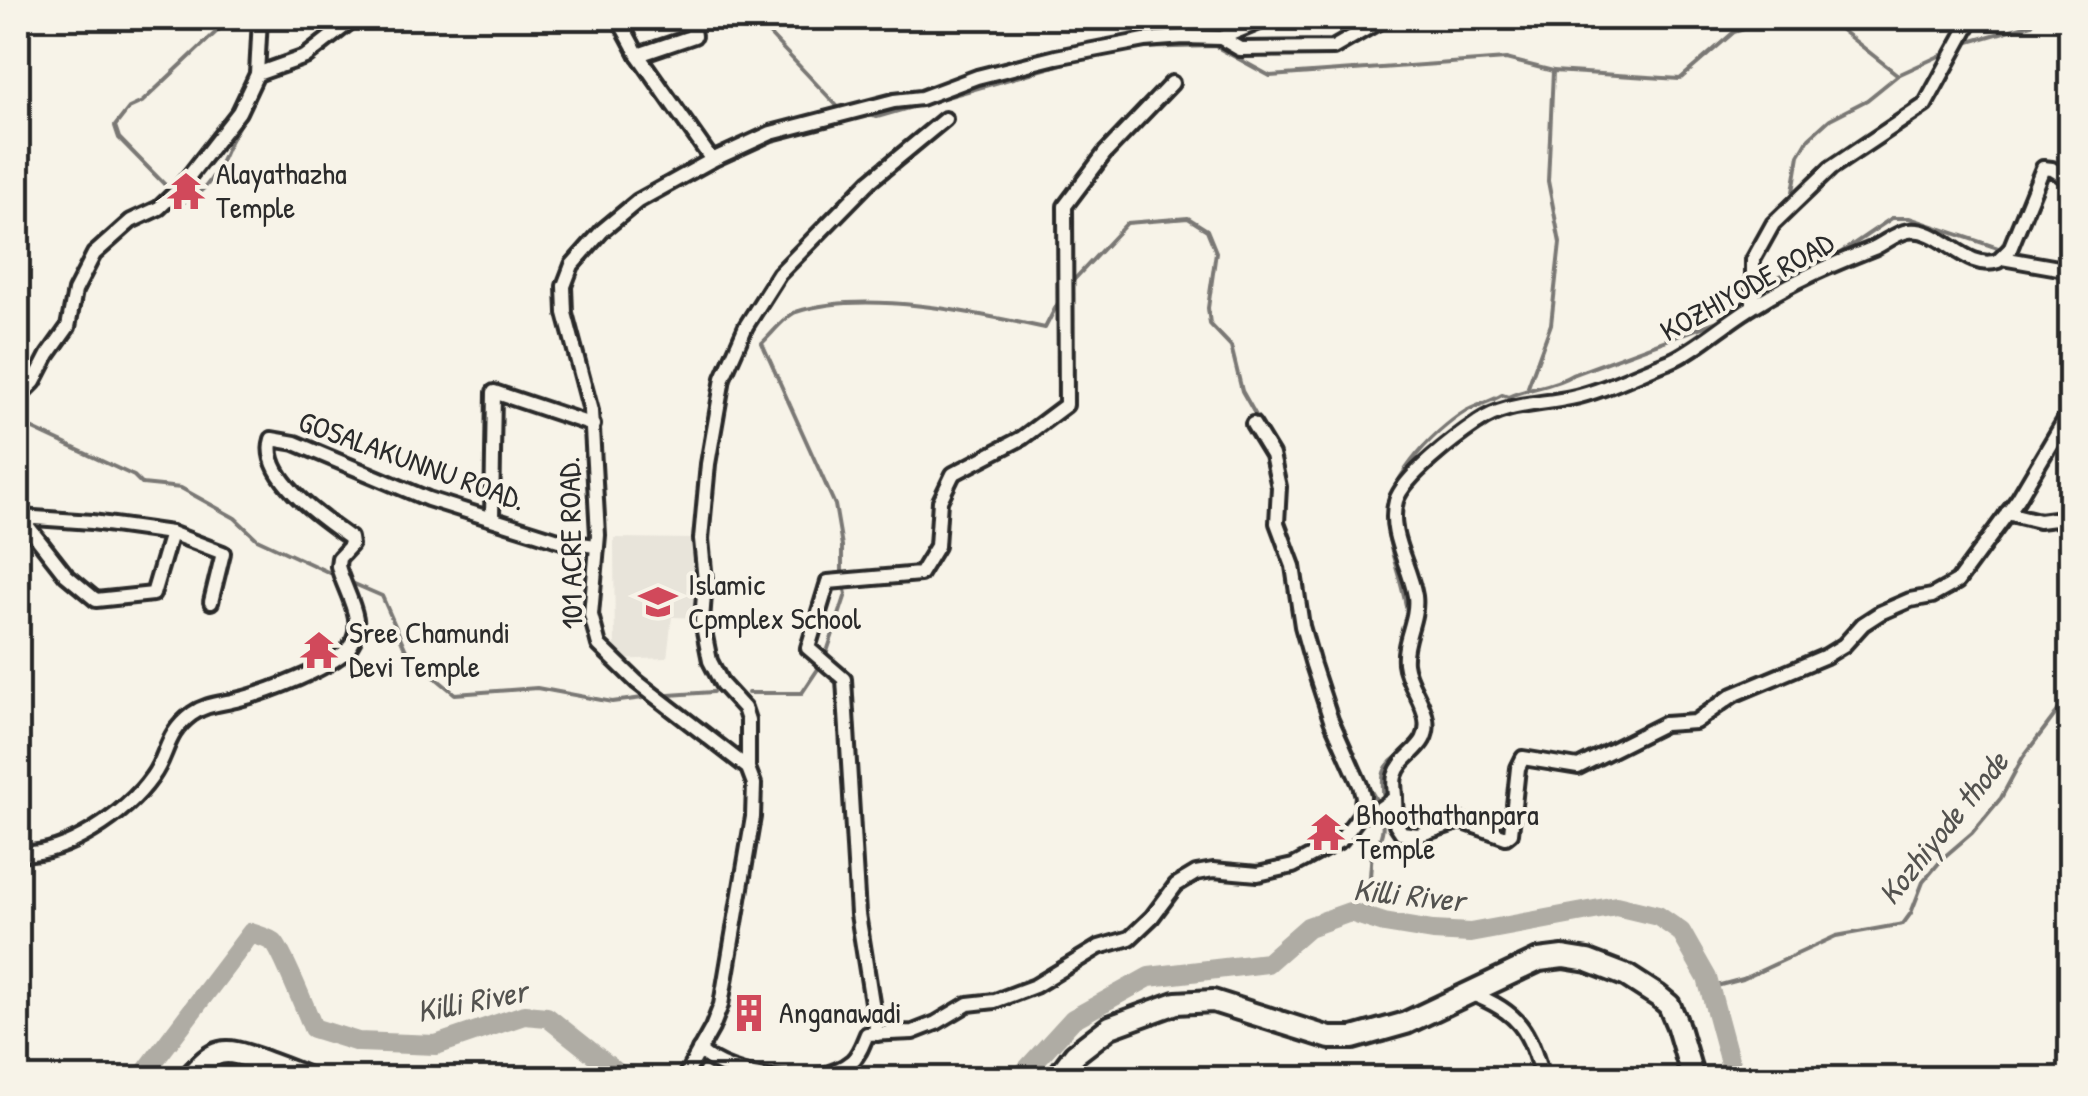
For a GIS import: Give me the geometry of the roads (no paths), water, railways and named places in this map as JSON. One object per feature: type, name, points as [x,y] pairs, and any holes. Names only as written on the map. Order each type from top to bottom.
[{"type":"main road","points":[[1057,1078],[1075,1054],[1110,1027],[1176,1003],[1213,1001],[1330,1038],[1353,1038],[1406,1023],[1539,960],[1563,957],[1627,976],[1669,1005],[1693,1078]]},
{"type":"main road","points":[[189,1078],[209,1058],[228,1050],[305,1078]]},
{"type":"street","points":[[18,398],[34,382],[68,327],[75,291],[94,254],[131,221],[159,208],[174,194],[239,112],[257,74],[260,18]]},
{"type":"street","points":[[257,74],[305,58],[356,18]]},
{"type":"street","points":[[618,18],[638,55],[712,160]]},
{"type":"street","points":[[638,55],[694,36],[691,18]]},
{"type":"street","name":"101 ACRE ROAD.","points":[[748,768],[637,682],[599,645],[592,615],[596,546],[593,425],[565,313],[568,272],[603,230],[638,201],[771,133],[922,98],[988,74],[1056,57],[1146,40],[1224,40],[1269,18]]},
{"type":"street","points":[[1224,40],[1240,49],[1333,48],[1385,18]]},
{"type":"street","points":[[1753,306],[1753,260],[1772,224],[1831,168],[1925,105],[1972,21],[1979,18]]},
{"type":"street","points":[[877,1034],[858,914],[844,679],[808,648],[828,582],[920,574],[937,546],[940,501],[952,474],[1022,438],[1066,404],[1065,206],[1105,153],[1172,83]]},
{"type":"street","points":[[684,1078],[722,1005],[755,795],[748,768],[748,720],[744,708],[722,684],[710,662],[702,621],[706,582],[701,538],[708,464],[723,378],[746,326],[778,274],[886,167],[944,119]]},
{"type":"street","points":[[2002,258],[2018,232],[2043,168],[2070,180]]},
{"type":"street","name":"KOZHIYODE ROAD","points":[[1386,804],[1393,779],[1422,744],[1426,732],[1424,713],[1405,662],[1415,599],[1395,533],[1396,502],[1416,473],[1457,438],[1491,414],[1585,394],[1671,360],[1753,306],[1827,264],[1880,245],[1903,232],[1924,232],[1991,264],[2002,258],[2070,270]]},
{"type":"street","points":[[492,518],[494,392],[593,425]]},
{"type":"street","points":[[699,1050],[720,1067],[737,1074],[790,1078],[825,1073],[847,1065],[858,1055],[866,1034],[916,1032],[968,1004],[996,1001],[1035,986],[1099,948],[1130,938],[1176,885],[1196,872],[1258,874],[1293,866],[1342,840],[1361,815],[1386,804],[1406,834],[1461,821],[1498,836],[1510,836],[1518,768],[1523,758],[1578,767],[1654,728],[1694,722],[1733,696],[1842,647],[1863,624],[1880,613],[1951,586],[2007,513],[2070,411]]},
{"type":"street","points":[[1253,424],[1272,455],[1279,487],[1277,523],[1298,585],[1302,626],[1330,720],[1360,785],[1361,815]]},
{"type":"street","name":"GOSALAKUNNU ROAD.","points":[[18,854],[54,850],[110,822],[152,778],[168,740],[194,713],[314,672],[340,658],[353,642],[358,624],[338,561],[350,538],[289,490],[272,459],[272,440],[287,440],[428,499],[564,542],[596,546]]},
{"type":"street","points":[[2007,513],[2039,521],[2070,517]]},
{"type":"street","points":[[19,515],[66,575],[96,600],[153,594],[171,533]]},
{"type":"street","points":[[19,515],[171,533],[223,553],[211,602]]},
{"type":"street","points":[[1472,994],[1497,1004],[1533,1041],[1542,1078]]},
{"type":"waterway","points":[[170,190],[119,138],[115,126],[129,108],[142,102],[231,18]]},
{"type":"waterway","points":[[754,18],[839,108],[845,109]]},
{"type":"waterway","points":[[1528,387],[1551,324],[1560,243],[1548,181],[1553,71],[1680,79],[1734,32],[1780,18]]},
{"type":"waterway","points":[[1826,18],[1898,75]]},
{"type":"waterway","points":[[1962,44],[2032,24],[2036,18]]},
{"type":"waterway","points":[[1134,48],[1215,46],[1270,76],[1506,59],[1553,71]]},
{"type":"waterway","points":[[1792,198],[1799,155],[1809,138],[1830,119],[1867,100],[1898,75],[1950,51]]},
{"type":"waterway","points":[[864,114],[877,117],[1076,60]]},
{"type":"waterway","points":[[163,211],[188,200],[210,181],[252,99]]},
{"type":"waterway","points":[[1071,283],[1127,223],[1188,218],[1207,230],[1216,252],[1208,308],[1210,324],[1231,346],[1242,391],[1267,435]]},
{"type":"waterway","points":[[1760,290],[1780,276],[1830,260],[1892,218],[1909,218],[2001,249]]},
{"type":"waterway","points":[[125,235],[141,222]]},
{"type":"waterway","points":[[842,577],[835,505],[762,343],[792,314],[824,305],[920,306],[1045,328],[1060,299]]},
{"type":"waterway","points":[[1408,619],[1389,539],[1387,511],[1400,478],[1438,432],[1466,411],[1502,395],[1508,397],[1557,382],[1726,318],[1747,299]]},
{"type":"waterway","points":[[18,410],[35,388]]},
{"type":"waterway","points":[[18,422],[134,476],[142,484],[181,488],[235,518],[257,539],[330,573]]},
{"type":"waterway","points":[[352,583],[382,596],[408,655],[455,694],[537,688],[612,702],[643,698]]},
{"type":"waterway","points":[[825,658],[846,594],[844,586]]},
{"type":"waterway","points":[[748,693],[802,693],[820,666]]},
{"type":"waterway","points":[[1407,687],[1420,724]]},
{"type":"waterway","points":[[669,695],[713,692]]},
{"type":"waterway","name":"Kozhiyode thode","points":[[1709,988],[1743,979],[1836,936],[1903,924],[1923,882],[2001,798],[2023,757],[2070,695]]},
{"type":"waterway","points":[[1384,801],[1384,772],[1404,752]]},
{"type":"waterway","points":[[1364,781],[1379,806],[1383,824],[1372,850],[1367,917]]},
{"type":"waterway","points":[[2070,877],[2063,881],[2070,899]]},
{"type":"waterway","name":"Killi River","points":[[1019,1078],[1073,1019],[1149,977],[1267,963],[1308,927],[1350,912],[1384,923],[1470,933],[1616,906],[1658,916],[1681,932],[1707,978],[1734,1078]]},
{"type":"waterway","name":"Killi River","points":[[141,1078],[251,933],[274,943],[313,1028],[358,1042],[436,1045],[524,1015],[547,1017],[624,1078]]},
{"type":"place","name":"Alayathazha Temple","points":[[186,191]]},
{"type":"place","name":"Islamic Cpmplex School","points":[[658,602]]},
{"type":"place","name":"Sree Chamundi Devi Temple","points":[[319,650]]},
{"type":"place","name":"Bhoothathanpara Temple","points":[[1326,832]]},
{"type":"place","name":"Anganawadi","points":[[749,1013]]}]
